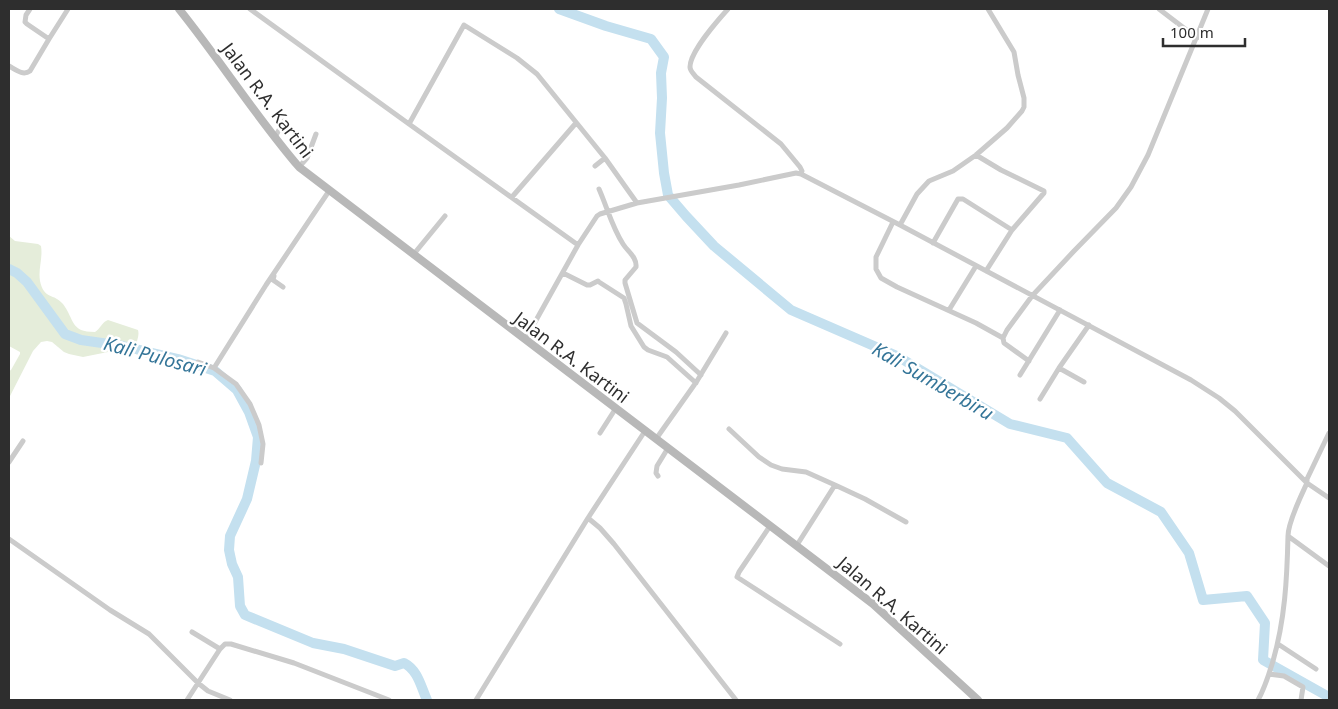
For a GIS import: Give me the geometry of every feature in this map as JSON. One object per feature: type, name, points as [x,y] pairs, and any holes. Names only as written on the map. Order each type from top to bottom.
[{"type":"main road","name":"Jalan R.A. Kartini","points":[[178,9],[204,40],[255,113],[299,167],[873,604],[978,700]]},
{"type":"street","points":[[30,9],[26,15],[27,24],[49,39]]},
{"type":"street","points":[[9,66],[23,73],[28,73],[68,9]]},
{"type":"street","points":[[250,9],[578,245]]},
{"type":"street","points":[[728,9],[714,24],[695,53],[690,65],[691,70],[696,77],[781,144],[802,170],[801,174]]},
{"type":"street","points":[[900,225],[917,194],[928,181],[953,171],[976,155],[1007,128],[1025,105],[1013,50],[988,9]]},
{"type":"street","points":[[1160,9],[1197,38]]},
{"type":"street","points":[[1029,361],[1004,343],[1007,330],[1032,296],[1116,208],[1131,187],[1148,155],[1208,9]]},
{"type":"street","points":[[408,124],[464,26],[528,66],[537,74],[637,204]]},
{"type":"street","points":[[274,137],[284,121]]},
{"type":"street","points":[[512,198],[576,123]]},
{"type":"street","points":[[299,167],[307,158],[316,134]]},
{"type":"street","points":[[976,155],[1001,170],[1044,191],[1012,230],[986,271]]},
{"type":"street","points":[[595,166],[604,159]]},
{"type":"street","points":[[525,340],[596,216],[606,211],[660,199],[796,173],[900,225],[1191,380],[1235,411],[1307,483],[1329,498]]},
{"type":"street","points":[[599,188],[606,211],[617,234],[635,259],[636,267],[625,280],[634,325],[672,349],[699,379]]},
{"type":"street","points":[[283,287],[273,280],[274,276],[330,192]]},
{"type":"street","points":[[214,368],[266,285],[330,192]]},
{"type":"street","points":[[933,243],[958,199],[963,199],[1012,230]]},
{"type":"street","points":[[413,255],[445,216]]},
{"type":"street","points":[[893,222],[876,257],[876,269],[879,275],[891,284],[949,310],[1004,338]]},
{"type":"street","points":[[949,310],[976,266]]},
{"type":"street","points":[[563,273],[588,285],[598,281],[624,298],[644,347],[667,358],[699,379]]},
{"type":"street","points":[[1020,375],[1060,310]]},
{"type":"street","points":[[1040,399],[1089,326]]},
{"type":"street","points":[[656,438],[699,379],[726,333]]},
{"type":"street","points":[[198,362],[214,368],[236,384],[250,404],[259,425],[263,444],[260,463]]},
{"type":"street","points":[[1060,368],[1084,382]]},
{"type":"street","points":[[600,433],[616,408]]},
{"type":"street","points":[[729,428],[759,457],[771,465],[782,469],[806,472],[906,522]]},
{"type":"street","points":[[476,700],[588,518],[645,430]]},
{"type":"street","points":[[1258,700],[1270,672],[1284,612],[1287,590],[1289,526],[1307,483],[1306,479],[1329,432]]},
{"type":"street","points":[[9,462],[24,441]]},
{"type":"street","points":[[658,476],[656,473],[657,466],[668,448]]},
{"type":"street","points":[[797,545],[835,485]]},
{"type":"street","points":[[588,518],[614,544],[736,700]]},
{"type":"street","points":[[770,526],[737,577],[840,644]]},
{"type":"street","points":[[1288,536],[1329,566]]},
{"type":"street","points":[[9,539],[110,610],[148,634],[198,683],[230,700]]},
{"type":"street","points":[[192,632],[220,649]]},
{"type":"street","points":[[187,700],[225,644],[231,644],[294,663],[381,699],[389,700]]},
{"type":"street","points":[[1278,644],[1316,669]]},
{"type":"street","points":[[1270,672],[1284,676],[1303,686],[1301,700]]},
{"type":"green space","points":[[9,236],[15,241],[41,246],[40,281],[42,287],[47,294],[63,304],[74,324],[81,330],[95,332],[108,320],[138,330],[137,349],[190,363],[188,370],[184,371],[127,351],[108,352],[83,357],[64,352],[52,342],[47,341],[41,342],[33,351],[9,398],[9,371],[20,352],[9,346]]},
{"type":"waterway","name":"Kali Sumberbiru","points":[[559,9],[606,26],[651,39],[664,57],[661,73],[660,133],[668,195],[714,246],[791,310],[897,356],[1010,424],[1067,438],[1107,483],[1161,512],[1189,553],[1203,600],[1247,596],[1265,623],[1263,660],[1329,697]]},
{"type":"waterway","name":"Kali Pulosari","points":[[9,269],[27,282],[65,334],[81,340],[123,346],[178,359],[215,371],[237,390],[249,412],[258,437],[256,461],[247,499],[230,536],[229,550],[232,564],[238,577],[240,606],[245,615],[313,643],[344,649],[395,666],[404,663],[416,674],[427,700]]}]
